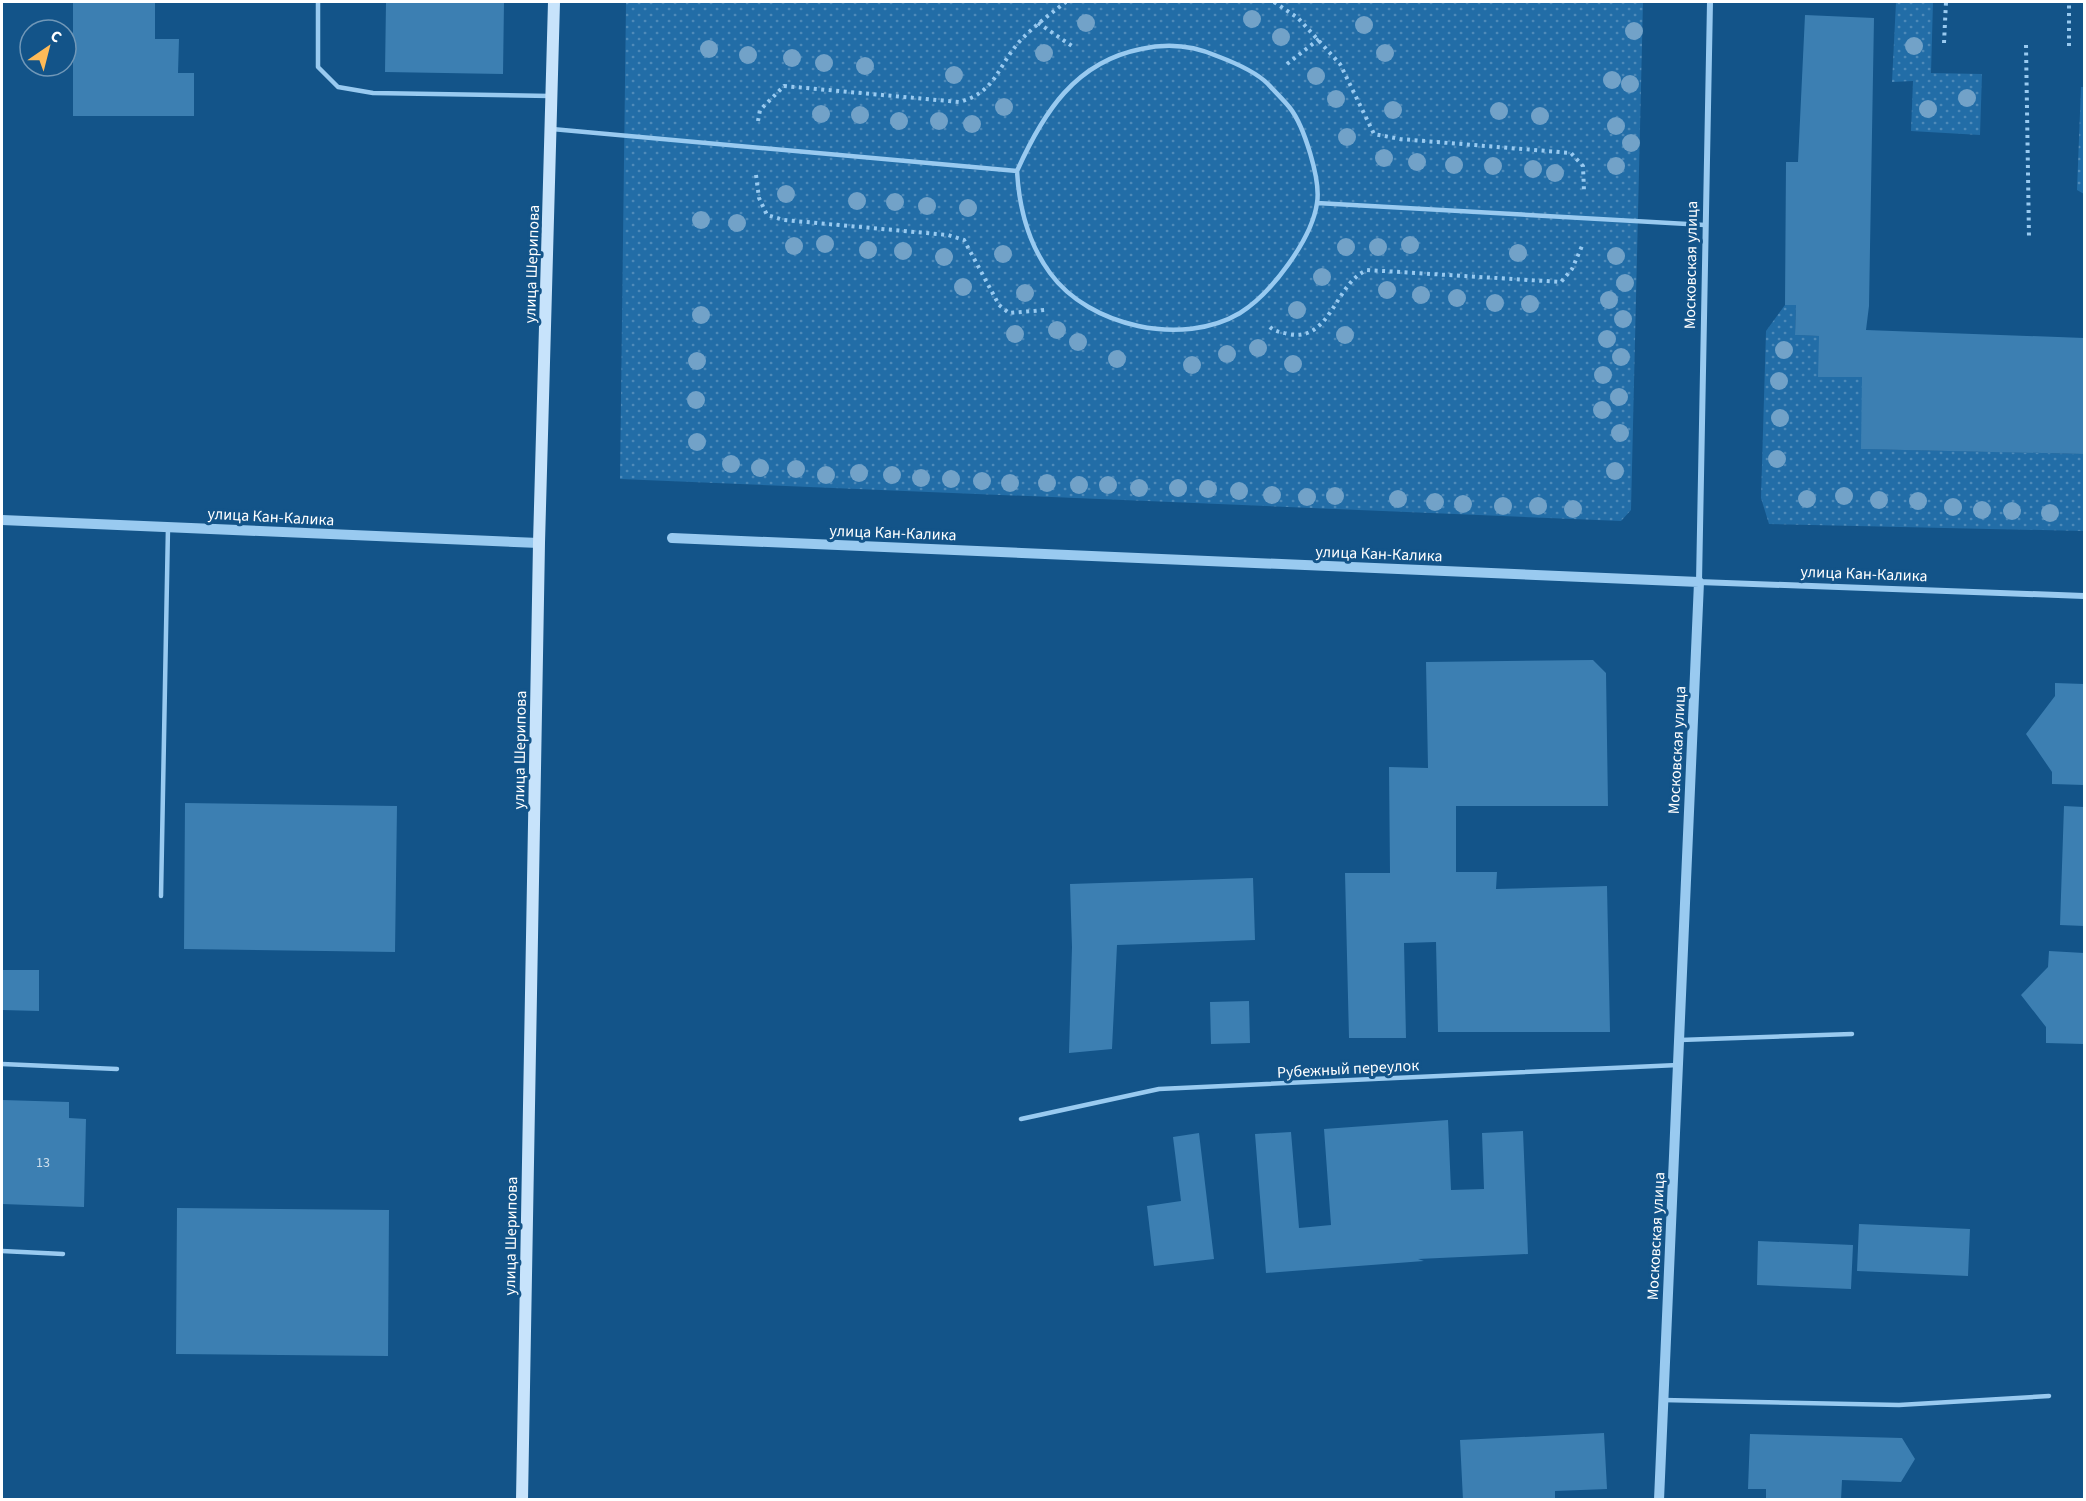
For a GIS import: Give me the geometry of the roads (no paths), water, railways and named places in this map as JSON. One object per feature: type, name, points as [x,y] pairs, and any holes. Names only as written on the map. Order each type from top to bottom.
[{"type":"main road","name":"улица Шерипова","points":[[522,1500],[539,543],[554,2]]},
{"type":"street","name":"Московская улица","points":[[1659,1500],[1699,582],[1710,2]]},
{"type":"street","name":"улица Кан-Калика","points":[[2,520],[539,543]]},
{"type":"street","name":"улица Кан-Калика","points":[[672,538],[2085,597]]},
{"type":"lane","points":[[318,2],[318,67],[338,87],[373,93],[553,96]]},
{"type":"lane","points":[[1178,45],[1204,51],[1235,63],[1265,81],[1291,109],[1304,137],[1314,170],[1317,202],[1304,238],[1286,268],[1266,291],[1240,313],[1210,324],[1177,330],[1143,328],[1109,317],[1078,300],[1051,274],[1031,240],[1018,201],[1017,171],[1048,112],[1070,86],[1097,64],[1123,52],[1178,45]]},
{"type":"lane","points":[[552,129],[1017,171]]},
{"type":"lane","points":[[1317,202],[1706,225]]},
{"type":"lane","points":[[161,896],[168,526]]},
{"type":"lane","points":[[1678,1040],[1852,1034]]},
{"type":"lane","points":[[2,1064],[117,1069]]},
{"type":"lane","name":"Рубежный переулок","points":[[1021,1119],[1159,1089],[1678,1065]]},
{"type":"lane","points":[[2,1251],[63,1254]]},
{"type":"lane","points":[[1663,1400],[1899,1405],[2049,1396]]}]
